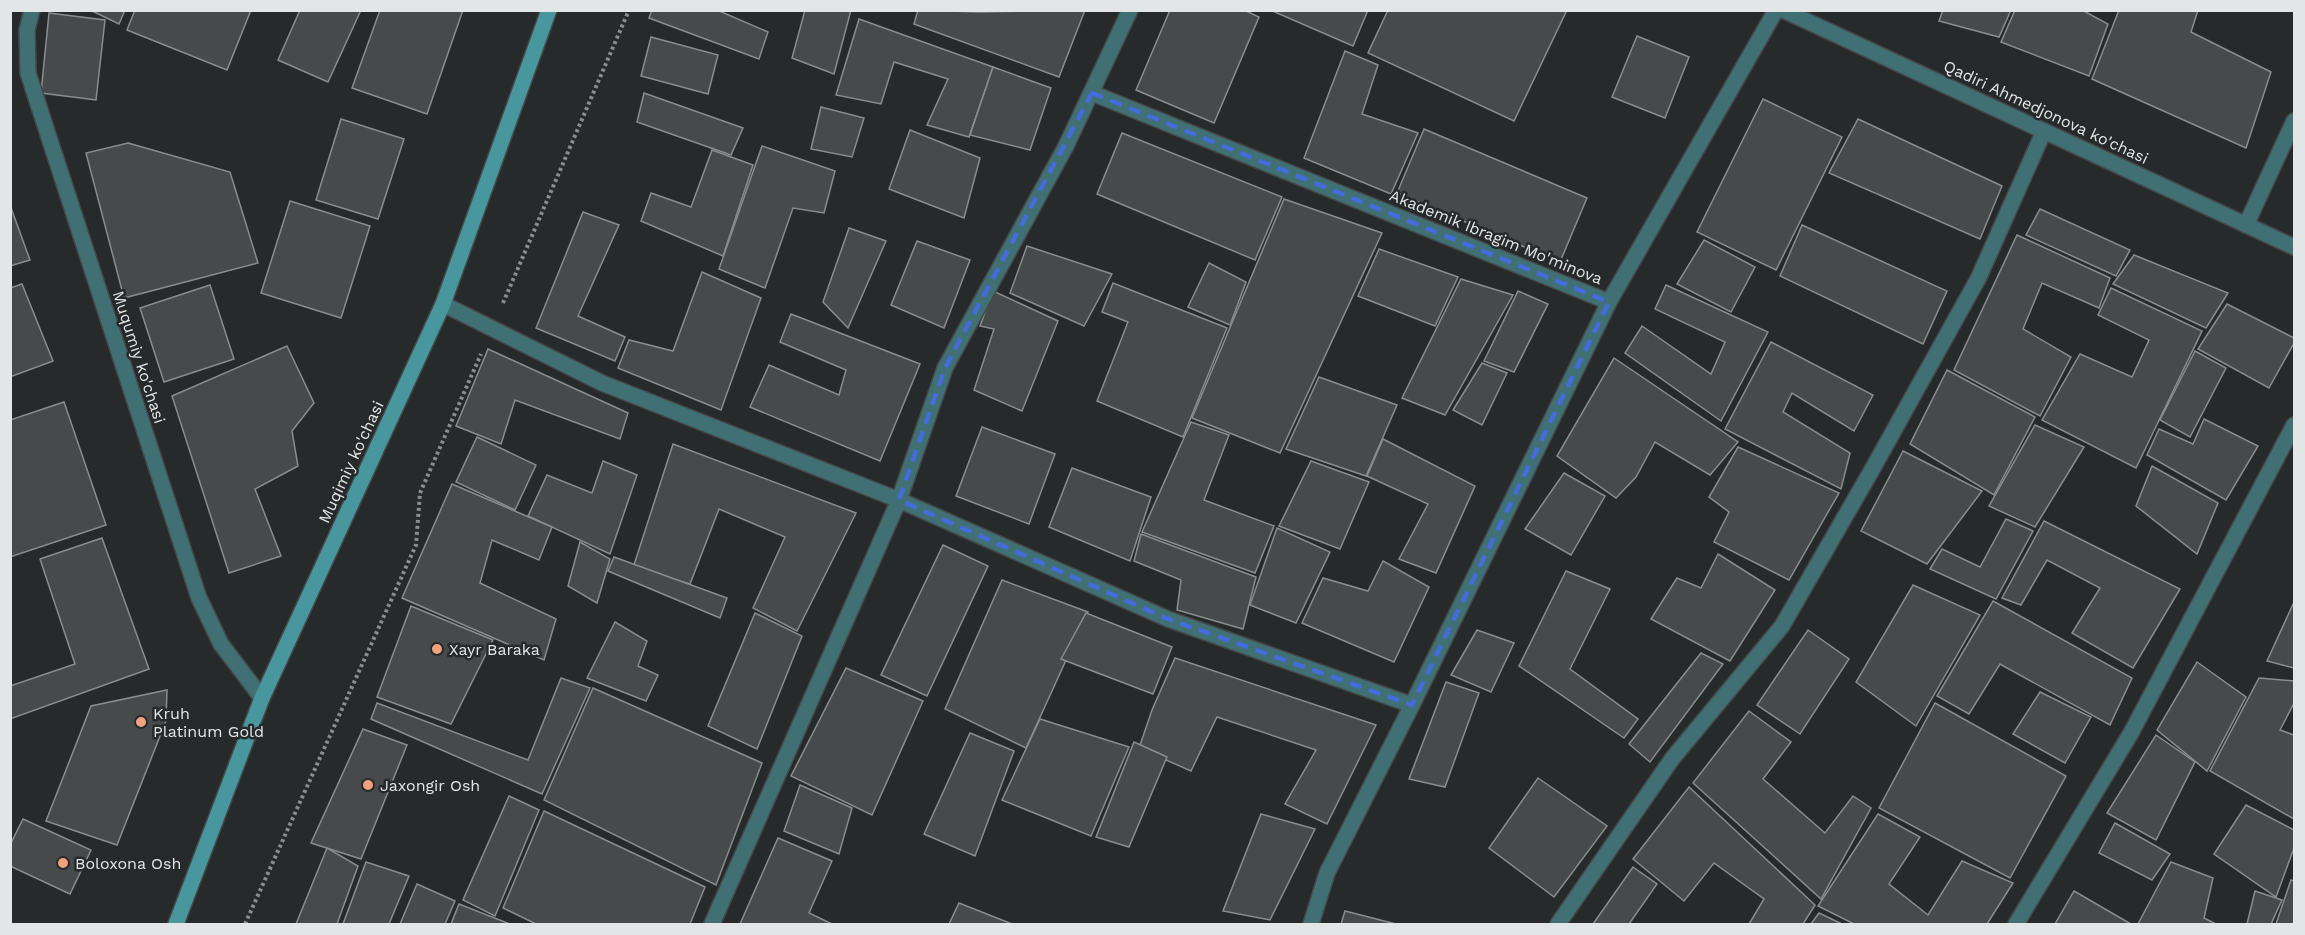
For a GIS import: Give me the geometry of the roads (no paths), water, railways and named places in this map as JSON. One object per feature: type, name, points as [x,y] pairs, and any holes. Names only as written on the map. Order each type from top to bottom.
[{"type":"main road","name":"Muqimiy ko'chasi","points":[[176,924],[262,699],[443,304],[549,10]]},
{"type":"street","name":"Muqumiy ko'chasi","points":[[32,10],[27,30],[28,73],[199,598],[221,644],[262,699]]},
{"type":"street","points":[[712,924],[899,500],[945,368],[1092,93],[1130,10]]},
{"type":"street","name":"Akademik Ibragim Mo'minova","points":[[1092,93],[1609,302],[1776,10]]},
{"type":"street","name":"Qadiri Ahmedjonova ko'chasi","points":[[1783,10],[2295,247]]},
{"type":"street","points":[[2246,225],[2295,121]]},
{"type":"street","points":[[1558,924],[1672,759],[1782,626],[1979,277],[2044,131]]},
{"type":"street","points":[[1311,924],[1327,873],[1412,705],[1609,302]]},
{"type":"street","points":[[443,304],[602,383],[899,500],[1168,619],[1412,705]]},
{"type":"street","points":[[2016,924],[2131,733],[2295,425]]},
{"type":"place","name":"Xayr Baraka","points":[[437,649]]},
{"type":"place","name":"Kruh Platinum Gold","points":[[141,722]]},
{"type":"place","name":"Jaxongir Osh","points":[[368,785]]},
{"type":"place","name":"Boloxona Osh","points":[[63,863]]}]
